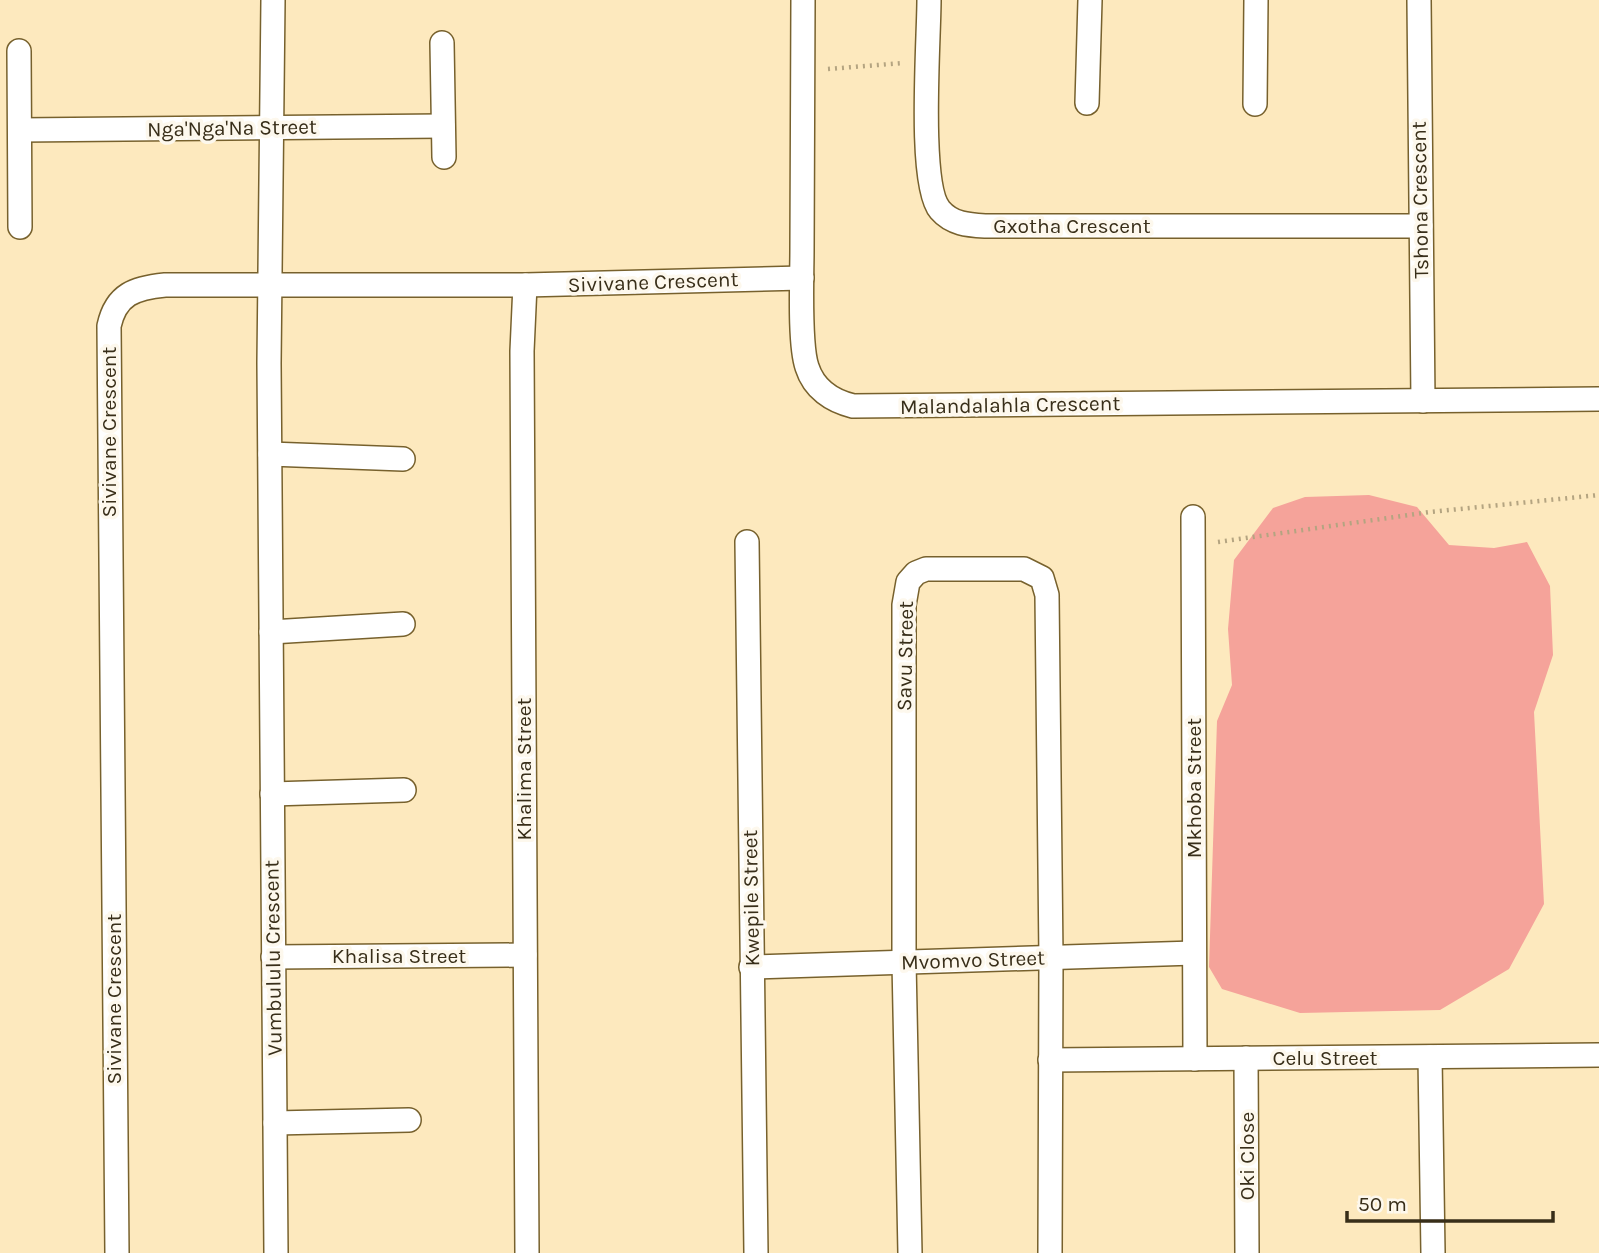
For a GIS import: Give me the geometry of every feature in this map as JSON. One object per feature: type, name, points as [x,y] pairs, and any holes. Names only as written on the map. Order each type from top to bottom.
[{"type":"street","name":"Vumbululu Crescent","points":[[273,0],[270,454],[275,1253]]},
{"type":"street","name":"Malandalahla Crescent","points":[[803,0],[802,278],[807,367],[822,392],[839,402],[853,406],[1599,399]]},
{"type":"street","name":"Gxotha Crescent","points":[[929,0],[928,177],[939,209],[957,222],[985,226],[1421,226]]},
{"type":"street","points":[[1087,103],[1090,0]]},
{"type":"street","points":[[1255,0],[1255,104]]},
{"type":"street","name":"Tshona Crescent","points":[[1419,0],[1423,401]]},
{"type":"street","points":[[442,43],[444,157]]},
{"type":"street","points":[[19,51],[20,227]]},
{"type":"street","name":"Nga'Nga'Na Street","points":[[20,130],[443,126]]},
{"type":"street","name":"Sivivane Crescent","points":[[117,1253],[109,326],[116,304],[124,295],[145,287],[525,285],[802,278]]},
{"type":"street","name":"Khalima Street","points":[[525,285],[522,365],[527,1253]]},
{"type":"street","points":[[270,454],[403,459]]},
{"type":"street","name":"Mkhoba Street","points":[[1193,517],[1195,1059]]},
{"type":"street","name":"Kwepile Street","points":[[747,542],[756,1253]]},
{"type":"street","name":"Savu Street","points":[[910,1253],[904,962],[905,590],[916,573],[939,568],[1024,569],[1042,578],[1045,586],[1051,958],[1050,1253]]},
{"type":"street","points":[[271,632],[403,624]]},
{"type":"street","points":[[272,794],[404,790]]},
{"type":"street","name":"Mvomvo Street","points":[[751,967],[1194,953]]},
{"type":"street","name":"Khalisa Street","points":[[273,957],[525,955]]},
{"type":"street","name":"Celu Street","points":[[1051,1060],[1599,1055]]},
{"type":"street","points":[[1430,1057],[1433,1253]]},
{"type":"street","name":"Oki Close","points":[[1246,1058],[1247,1253]]},
{"type":"street","points":[[275,1122],[408,1120]]},
{"type":"path","points":[[803,71],[929,61]]},
{"type":"path","points":[[1193,545],[1430,512],[1599,495]]},
{"type":"shaded area","points":[[1369,495],[1417,507],[1449,545],[1494,548],[1527,542],[1550,586],[1553,655],[1534,712],[1544,904],[1509,969],[1440,1010],[1300,1013],[1222,989],[1209,967],[1217,721],[1232,685],[1228,629],[1234,560],[1273,508],[1305,497]]}]
